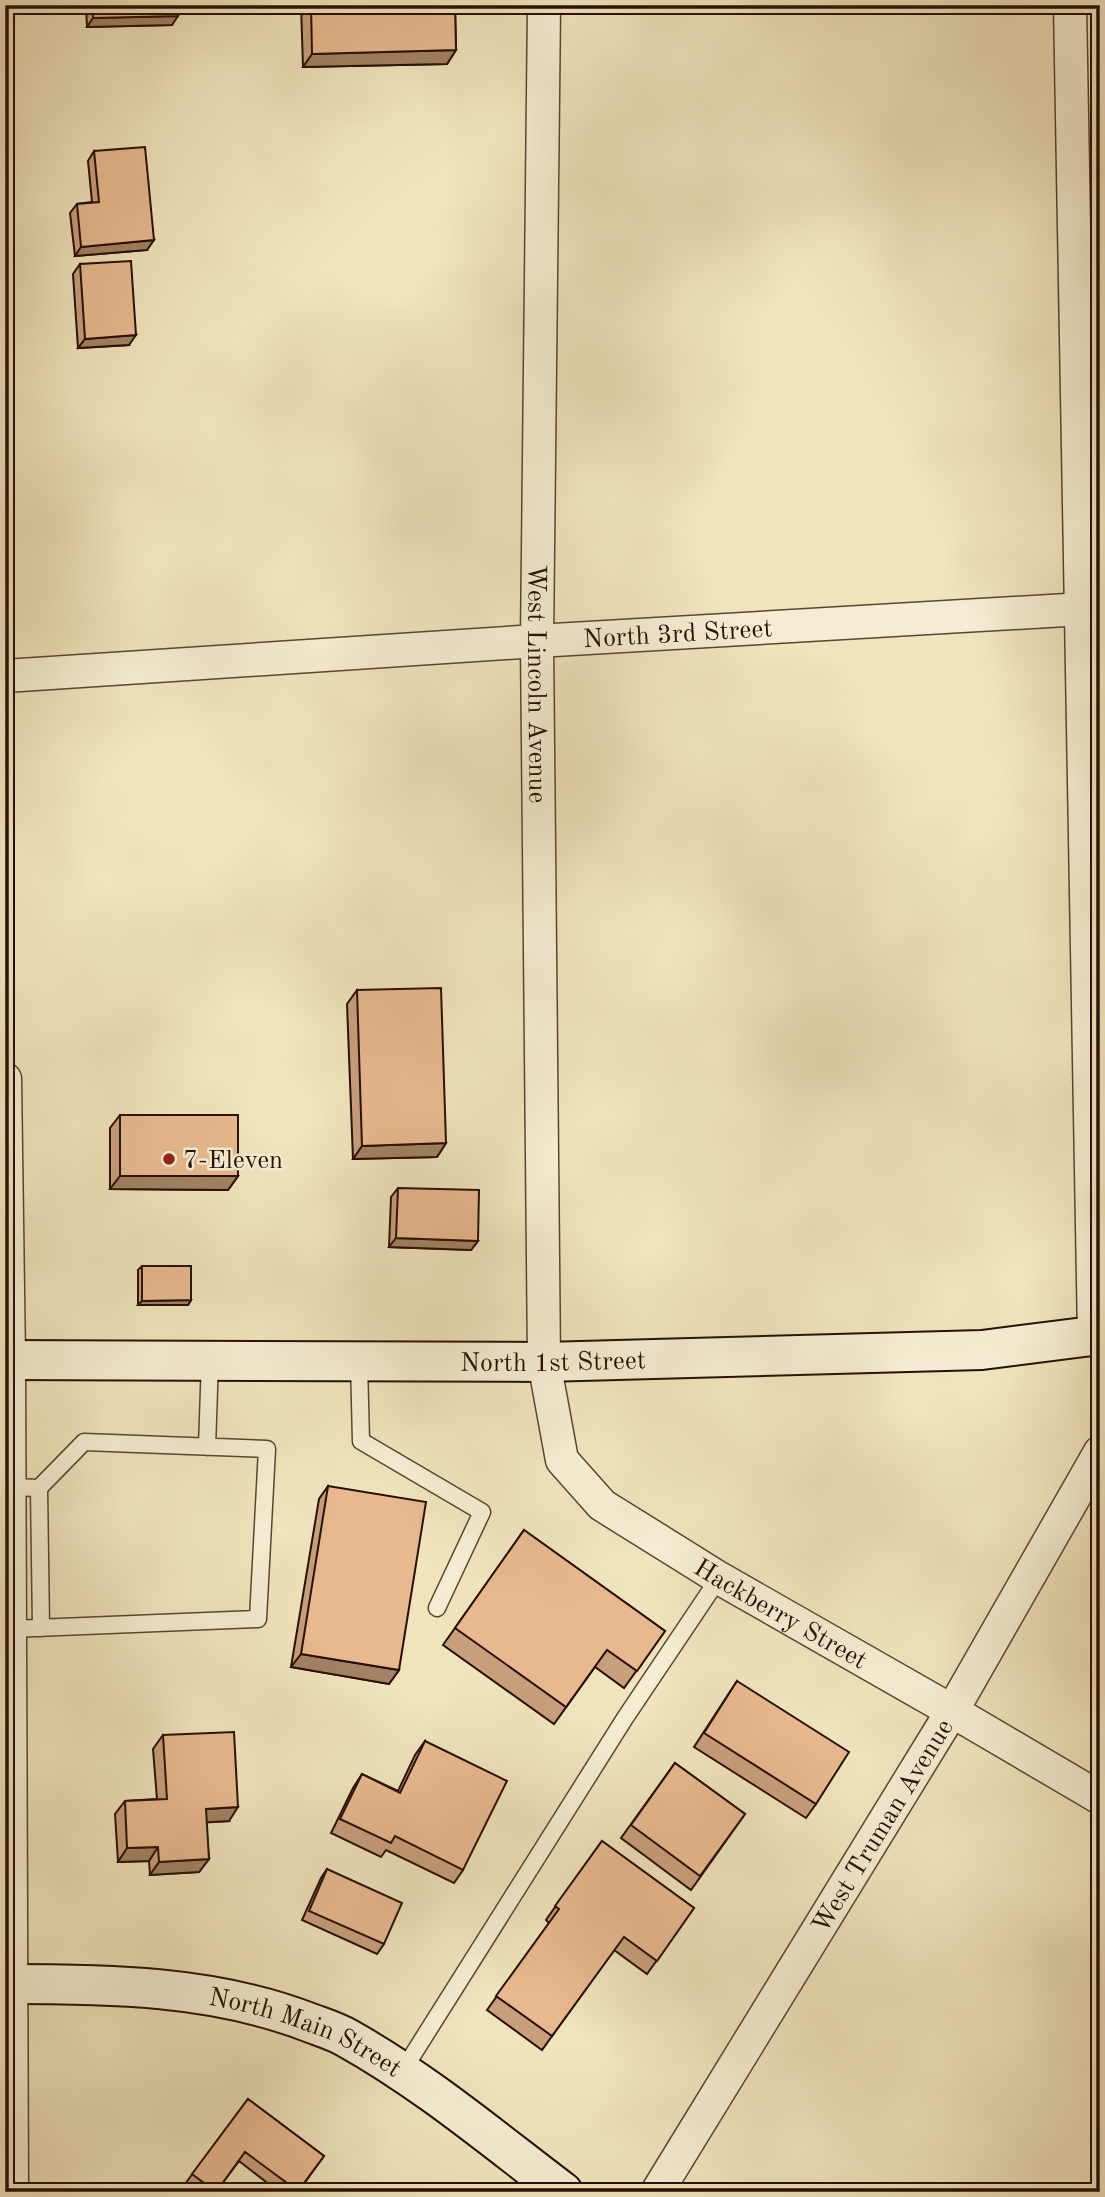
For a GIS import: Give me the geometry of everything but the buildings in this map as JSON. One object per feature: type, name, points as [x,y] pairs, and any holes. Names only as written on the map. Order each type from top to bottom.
[{"type":"main road","name":"North 1st Street","points":[[7,1360],[544,1362],[982,1350],[1098,1337]]},
{"type":"main road","name":"North Main Street","points":[[9,1984],[160,1989],[229,1998],[284,2013],[346,2037],[402,2072],[563,2192]]},
{"type":"street","name":"West Lincoln Avenue","points":[[544,5],[537,641],[544,1362]]},
{"type":"street","points":[[1070,5],[1091,608],[1098,1337]]},
{"type":"street","name":"North 3rd Street","points":[[5,676],[1091,608]]},
{"type":"street","points":[[5,1079],[7,1360],[25,1487],[26,1629],[9,1984],[12,2192]]},
{"type":"street","name":"Hackberry Street","points":[[544,1362],[562,1460],[602,1505],[719,1578],[1100,1798]]},
{"type":"street","name":"West Truman Avenue","points":[[657,2192],[953,1711],[1100,1452]]},
{"type":"lane","points":[[207,1447],[210,1360]]},
{"type":"lane","points":[[359,1363],[361,1441],[482,1512],[437,1608]]},
{"type":"lane","points":[[25,1487],[84,1442],[267,1449],[258,1619],[26,1629]]},
{"type":"lane","points":[[402,2072],[625,1718],[719,1578]]},
{"type":"place","name":"7-Eleven","points":[[169,1159]]}]
